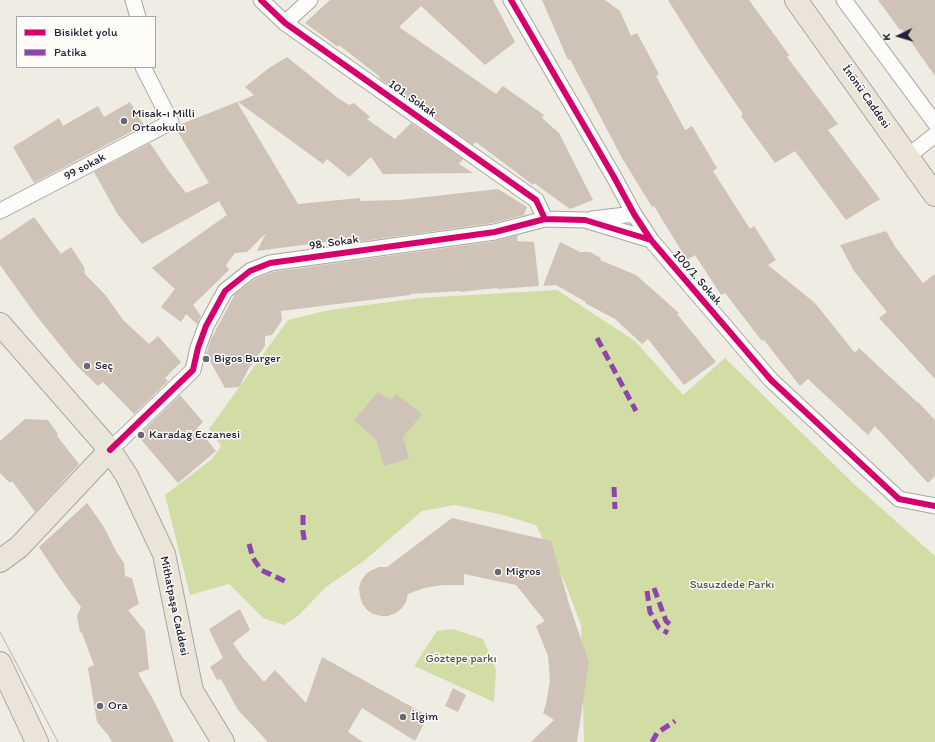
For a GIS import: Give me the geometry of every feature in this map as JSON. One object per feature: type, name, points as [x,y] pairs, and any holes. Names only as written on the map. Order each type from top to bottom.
[{"type":"main road","name":"İnönü Caddesi","points":[[796,0],[935,195]]},
{"type":"main road","name":"Mithatpaşa Caddesi","points":[[0,324],[110,450],[128,476],[164,554],[192,692],[223,742]]},
{"type":"main road","points":[[0,561],[19,547],[110,450]]},
{"type":"main road","points":[[0,662],[37,742]]},
{"type":"street","points":[[133,0],[138,16]]},
{"type":"street","name":"101. Sokak","points":[[261,0],[285,23],[536,200],[545,219]]},
{"type":"street","points":[[285,23],[310,0]]},
{"type":"street","name":"100/1. Sokak","points":[[511,0],[614,176],[634,214],[651,240],[771,380],[899,499],[935,506]]},
{"type":"street","points":[[844,0],[935,123]]},
{"type":"street","name":"99 sokak","points":[[0,211],[171,122],[144,68]]},
{"type":"street","points":[[907,157],[935,135]]},
{"type":"street","points":[[585,220],[634,214]]},
{"type":"street","name":"98. Sokak","points":[[110,450],[193,370],[198,348],[206,326],[225,291],[250,271],[270,263],[496,232],[545,219],[585,220],[651,240]]},
{"type":"green space","name":"Susuzdede Parkı","points":[[557,290],[635,341],[683,395],[725,358],[855,485],[935,556],[935,742],[584,742],[581,625],[565,583],[536,525],[499,514],[455,505],[422,511],[365,560],[326,587],[298,616],[284,625],[263,618],[229,584],[190,595],[165,495],[212,459],[221,446],[209,429],[288,320],[329,310],[420,298]]},
{"type":"green space","name":"Göztepe parkı","points":[[453,629],[483,639],[496,669],[494,702],[414,666],[437,631]]},
{"type":"building","points":[[330,0],[493,0],[515,42],[485,65],[421,6],[399,27],[496,94],[503,86],[544,115],[542,118],[559,133],[593,200],[570,209],[534,183],[533,185],[476,142],[473,145],[379,78],[380,77],[339,45],[338,47],[305,23]]},
{"type":"building","points":[[542,0],[605,0],[620,11],[631,36],[637,33],[659,74],[656,76],[685,130],[692,126],[717,168],[713,171],[750,229],[754,226],[776,260],[768,265],[815,303],[855,353],[859,348],[918,402],[935,420],[935,476],[928,483],[875,426],[868,435],[808,379],[800,386],[764,340],[762,341],[725,293],[721,295],[695,255],[687,260],[622,158],[570,59],[568,60]]},
{"type":"building","points":[[668,0],[749,0],[789,55],[787,57],[838,124],[828,130],[880,199],[846,220],[795,151],[775,163],[741,116],[743,114],[702,54]]},
{"type":"building","points":[[878,0],[935,0],[935,76],[902,29],[900,30]]},
{"type":"building","points":[[287,57],[339,99],[349,105],[354,103],[370,117],[367,119],[395,139],[411,123],[463,159],[459,164],[473,173],[383,174],[371,157],[349,177],[327,159],[323,164],[238,102],[254,95],[245,87],[269,68]]},
{"type":"building","points":[[130,102],[144,125],[34,183],[13,147],[59,118],[63,126],[98,106],[104,117]]},
{"type":"building","points":[[237,102],[298,204],[360,198],[360,201],[399,200],[498,189],[527,207],[524,215],[493,223],[342,244],[341,240],[257,251],[266,233],[247,252],[235,253],[226,265],[229,270],[193,305],[201,316],[197,324],[186,314],[181,322],[161,307],[175,289],[152,268],[227,215],[219,201],[142,244],[118,215],[94,172],[150,143],[186,193],[209,183],[176,129],[179,125]]},
{"type":"building","points":[[34,217],[61,254],[71,247],[84,267],[85,274],[107,297],[123,320],[149,344],[158,336],[181,362],[165,378],[168,381],[134,414],[103,382],[98,386],[76,365],[35,314],[0,265],[0,240]]},
{"type":"building","points":[[886,231],[896,248],[923,283],[935,274],[935,379],[879,318],[887,312],[854,271],[840,245]]},
{"type":"building","points":[[518,235],[517,241],[534,242],[539,286],[410,294],[281,311],[282,320],[272,335],[265,336],[265,346],[249,368],[239,387],[225,388],[206,354],[211,339],[235,294],[255,279],[272,272],[496,241]]},
{"type":"building","points":[[560,242],[580,252],[590,252],[601,258],[600,260],[636,275],[679,313],[677,314],[716,362],[684,385],[648,339],[642,344],[615,319],[585,303],[586,302],[556,285],[543,286]]},
{"type":"building","points":[[378,392],[391,400],[396,394],[422,414],[403,437],[409,459],[384,466],[376,440],[354,420]]},
{"type":"building","points":[[180,395],[203,422],[197,428],[216,451],[178,483],[138,436]]},
{"type":"building","points":[[25,419],[48,420],[58,434],[57,436],[79,464],[35,512],[12,481],[10,483],[0,473],[0,441]]},
{"type":"building","points":[[87,503],[104,527],[117,553],[124,563],[125,576],[132,578],[139,604],[128,610],[145,631],[149,669],[138,673],[174,742],[112,742],[97,722],[88,668],[94,665],[82,633],[80,632],[77,616],[81,607],[39,547]]},
{"type":"building","points":[[452,518],[551,541],[570,607],[589,662],[577,742],[531,742],[554,720],[543,713],[550,681],[548,656],[536,626],[545,621],[516,585],[464,574],[464,585],[443,585],[424,588],[408,594],[406,602],[402,608],[396,613],[388,616],[373,614],[367,610],[362,603],[359,588],[361,581],[366,574],[379,567],[387,567]]},
{"type":"building","points":[[240,609],[250,630],[233,643],[243,658],[264,682],[275,670],[306,703],[322,657],[428,716],[415,741],[362,708],[348,732],[363,742],[268,742],[238,710],[221,679],[217,680],[210,667],[223,658],[209,629]]},
{"type":"building","points":[[453,688],[466,695],[458,712],[445,706]]},
{"type":"tram line","points":[[0,632],[58,742]]},
{"type":"marked path","points":[[597,338],[636,411]]},
{"type":"marked path","points":[[614,487],[615,509]]},
{"type":"marked path","points":[[303,515],[305,544]]},
{"type":"marked path","points":[[249,544],[253,558],[261,570],[287,582]]},
{"type":"marked path","points":[[654,588],[666,621],[672,626]]},
{"type":"marked path","points":[[647,591],[650,612],[659,628],[668,633]]},
{"type":"marked path","points":[[652,742],[657,733],[675,721]]},
{"type":"cycle path","points":[[261,0],[285,23],[536,200],[545,219]]},
{"type":"cycle path","points":[[511,0],[634,214],[651,240],[771,380],[899,499],[935,506]]},
{"type":"cycle path","points":[[110,450],[193,370],[198,348],[206,326],[225,291],[250,271],[270,263],[495,232],[545,219],[585,220],[651,240]]},
{"type":"place","name":"Misak-ı Milli Ortaokulu","points":[[124,121]]},
{"type":"place","name":"Bigos Burger","points":[[206,359]]},
{"type":"place","name":"Seç","points":[[87,366]]},
{"type":"place","name":"Karadağ Eczanesi","points":[[141,435]]},
{"type":"place","name":"Migros","points":[[498,572]]},
{"type":"place","name":"Ora","points":[[100,706]]},
{"type":"place","name":"İlgim","points":[[403,717]]}]
